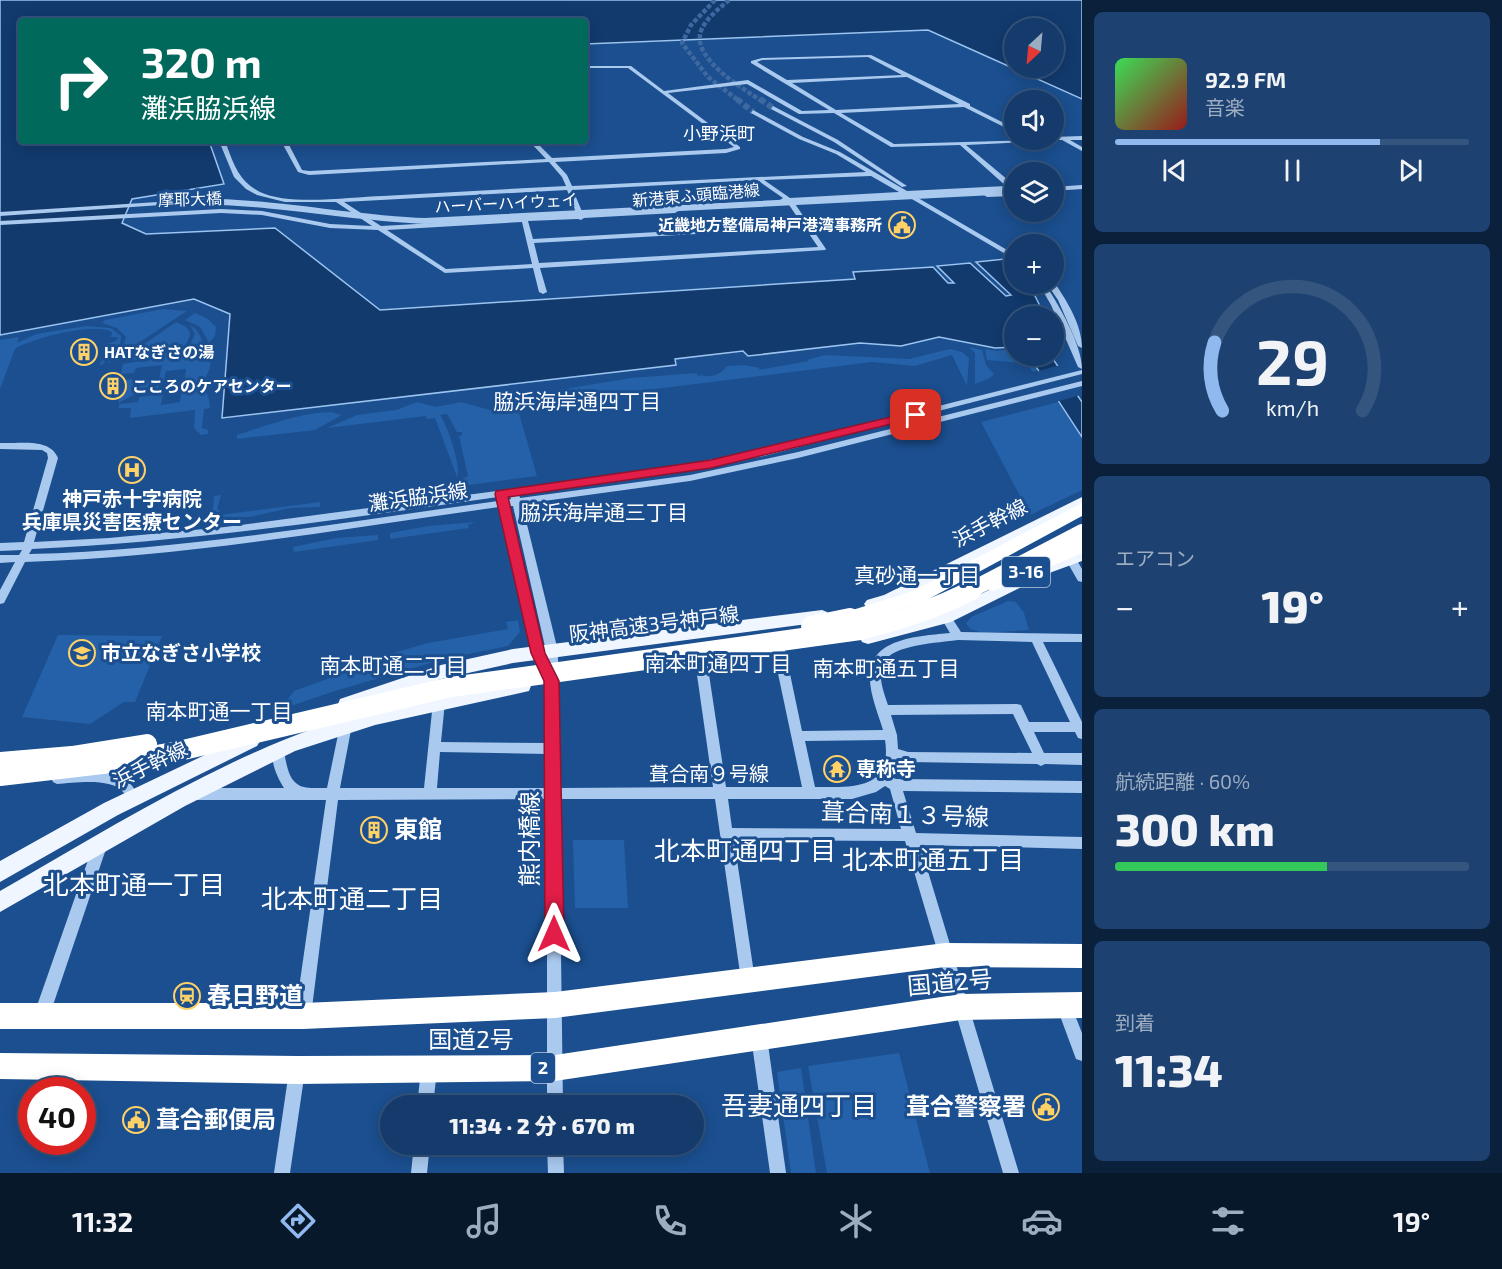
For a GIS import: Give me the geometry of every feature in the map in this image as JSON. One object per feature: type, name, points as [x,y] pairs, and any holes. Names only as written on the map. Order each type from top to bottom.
[{"type":"highway","name":"阪神高速3号神戸線","points":[[0,762],[72,756],[169,740],[449,676],[813,625],[898,604],[935,588],[1082,509]]},
{"type":"highway","name":"3-16","points":[[898,604],[949,590],[1082,521]]},
{"type":"highway","name":"阪神高速3号神戸線","points":[[0,777],[111,763],[179,751],[451,687],[860,630],[925,612],[967,593],[1082,532]]},
{"type":"highway","name":"3-16","points":[[967,593],[1024,573],[1082,545]]},
{"type":"highway","name":"国道2号","points":[[0,1016],[303,1016],[555,1005],[945,955],[1082,956]]},
{"type":"highway","name":"国道2号","points":[[0,1066],[297,1070],[555,1068],[961,1007],[1073,1005]]},
{"type":"main road","name":"浜手幹線","points":[[0,872],[133,798],[239,746],[391,687],[441,672],[545,652],[843,613],[889,599],[1082,502]]},
{"type":"main road","points":[[0,902],[192,794],[278,751],[346,725],[439,702],[552,681],[865,639],[946,618],[1047,568],[1076,557]]},
{"type":"street","points":[[1004,125],[911,76],[863,55],[753,62],[893,146],[1004,142]]},
{"type":"street","points":[[286,144],[300,171],[309,172],[726,151],[738,148],[629,67],[588,67]]},
{"type":"street","points":[[786,82],[911,76]]},
{"type":"street","points":[[665,92],[748,82],[801,113],[968,105]]},
{"type":"street","points":[[773,108],[836,141],[913,192],[1004,244]]},
{"type":"street","points":[[753,112],[801,138],[838,153],[902,193],[1004,251]]},
{"type":"street","points":[[1064,139],[1082,138]]},
{"type":"street","points":[[1064,140],[1082,149]]},
{"type":"street","points":[[223,144],[238,178],[253,190],[282,200],[337,200],[570,186],[871,174]]},
{"type":"street","points":[[535,144],[565,176],[581,218]]},
{"type":"street","points":[[962,144],[1004,182]]},
{"type":"street","points":[[337,200],[445,271],[823,249],[788,199],[758,178]]},
{"type":"street","points":[[768,185],[816,197]]},
{"type":"street","points":[[1064,189],[1082,188]]},
{"type":"street","name":"新港東ふ頭臨港線","points":[[380,228],[581,218],[816,197],[1004,190]]},
{"type":"street","name":"ハーバーハイウェイ","points":[[0,216],[235,201],[289,205],[374,219],[425,221],[1004,190]]},
{"type":"street","name":"ハーバーハイウェイ","points":[[0,216],[216,205],[260,208],[346,222],[415,224],[946,196],[1004,191]]},
{"type":"street","name":"摩耶大橋","points":[[0,224],[140,214],[243,212],[330,226],[380,228]]},
{"type":"street","points":[[525,221],[543,292]]},
{"type":"street","points":[[530,241],[806,225]]},
{"type":"street","points":[[1048,294],[1082,370]]},
{"type":"street","points":[[1058,294],[1082,346]]},
{"type":"street","name":"灘浜脇浜線","points":[[1046,387],[1082,370]]},
{"type":"street","name":"灘浜脇浜線","points":[[0,559],[208,544],[516,497],[680,480],[747,467],[1046,387],[1078,384]]},
{"type":"street","points":[[0,446],[44,447],[51,452],[52,458],[28,547],[0,600]]},
{"type":"street","name":"熊内橋線","points":[[516,497],[545,652]]},
{"type":"street","name":"灘浜脇浜線","points":[[0,547],[28,547],[214,532],[502,499]]},
{"type":"street","name":"熊内橋線","points":[[502,499],[552,681],[555,1095]]},
{"type":"street","points":[[1076,557],[1082,578]]},
{"type":"street","points":[[946,618],[958,636]]},
{"type":"street","points":[[1011,1173],[911,837],[890,783],[891,735],[875,678],[876,663],[885,652],[923,641],[958,636],[1082,638]]},
{"type":"street","points":[[1026,727],[1080,731],[1076,712],[1035,637]]},
{"type":"street","points":[[779,650],[810,794]]},
{"type":"street","points":[[701,661],[748,980]]},
{"type":"street","points":[[430,792],[439,702]]},
{"type":"street","points":[[884,710],[1017,709],[1041,760]]},
{"type":"street","points":[[303,1016],[333,792],[346,725]]},
{"type":"street","points":[[799,736],[891,735]]},
{"type":"street","points":[[435,747],[553,749]]},
{"type":"street","points":[[278,751],[280,768],[288,785],[299,793]]},
{"type":"street","points":[[892,753],[908,757],[1082,759]]},
{"type":"street","points":[[0,777],[114,780],[124,783],[131,789],[133,798]]},
{"type":"street","points":[[890,783],[1082,787]]},
{"type":"street","name":"葺合南９号線","points":[[192,794],[554,792],[810,794],[852,793],[890,783]]},
{"type":"street","name":"葺合南１３号線","points":[[727,834],[1082,843]]},
{"type":"street","points":[[40,1017],[100,846]]},
{"type":"street","points":[[1073,1005],[1082,1053]]},
{"type":"street","points":[[759,1037],[778,1173]]},
{"type":"street","points":[[427,1095],[429,1069]]},
{"type":"street","points":[[282,1173],[297,1070]]},
{"type":"street","points":[[420,1173],[421,1155]]},
{"type":"street","points":[[555,1155],[556,1173]]},
{"type":"shaded area","points":[[0,0],[1082,0],[1082,99],[1035,78],[1064,78],[1064,18],[1004,18],[1004,64],[928,30],[588,44],[588,18],[18,18],[18,144],[210,144],[224,184],[132,199],[122,223],[146,234],[275,228],[380,310],[855,279],[853,272],[933,267],[948,283],[954,283],[937,266],[970,263],[1006,296],[1034,294],[1040,306],[1004,306],[1004,348],[995,348],[939,337],[901,346],[860,343],[748,356],[743,351],[675,359],[676,365],[222,418],[230,314],[194,299],[0,335]]},
{"type":"shaded area","points":[[1004,259],[1004,288],[976,262]]},
{"type":"shaded area","points":[[163,309],[187,311],[105,365],[123,348],[126,337],[117,328],[102,323],[105,320]]},
{"type":"shaded area","points":[[195,313],[208,319],[216,327],[215,336],[209,343],[200,327],[185,320]]},
{"type":"shaded area","points":[[176,322],[185,326],[190,332],[188,341],[182,348],[164,357],[142,360],[123,359]]},
{"type":"shaded area","points":[[190,325],[200,336],[203,345],[202,353],[204,347],[210,360],[205,384],[210,408],[204,409],[202,428],[208,430],[208,434],[201,435],[194,428],[195,410],[130,418],[131,408],[119,408],[119,404],[138,402],[139,397],[163,394],[161,405],[180,402],[182,388],[179,388],[184,384],[186,369],[166,371],[163,384],[159,384],[158,390],[140,392],[118,403],[124,380],[133,379],[132,382],[159,379],[162,365],[136,368],[134,373],[121,374],[123,364],[185,354],[195,334]]},
{"type":"shaded area","points":[[86,326],[111,328],[121,336],[120,346],[102,365],[99,365],[112,345],[107,344],[116,341],[118,337],[111,337],[112,332],[104,329],[64,333],[35,340],[15,349],[0,389],[0,340],[19,337],[17,343],[36,334]]},
{"type":"shaded area","points":[[969,347],[982,350],[986,365],[994,374],[975,384],[975,353]]},
{"type":"shaded area","points":[[950,349],[962,352],[969,358],[967,386],[952,355],[915,366],[872,362],[517,406],[537,476],[439,489],[437,485],[459,481],[468,476],[459,436],[462,432],[457,432],[447,414],[440,415],[453,446],[457,477],[435,418],[427,419],[426,416],[327,428],[357,415],[396,410],[417,402],[436,407],[461,402],[490,410],[505,405],[517,394],[561,394],[546,392],[631,378],[697,373],[698,377],[700,375],[712,376],[722,372],[727,366],[744,365],[760,368],[758,370],[809,361],[806,360],[825,355],[909,359]]},
{"type":"shaded area","points":[[985,349],[1004,350],[1004,361],[987,360]]},
{"type":"shaded area","points":[[1028,366],[1035,366],[1039,370],[1033,372]]},
{"type":"shaded area","points":[[1036,366],[1058,366],[1082,402],[1082,437]]},
{"type":"shaded area","points":[[1058,402],[1082,437],[1082,490],[1030,515],[981,422]]},
{"type":"shaded area","points":[[331,412],[342,415],[315,430],[237,439],[237,435],[284,420],[308,414]]},
{"type":"shaded area","points":[[221,495],[217,510],[220,510],[219,515],[320,502],[320,507],[290,508],[249,517],[212,518],[214,496]]},
{"type":"shaded area","points":[[475,522],[468,525],[469,528],[390,539],[390,533],[428,526]]},
{"type":"shaded area","points":[[378,535],[378,540],[294,552],[293,547],[336,538]]},
{"type":"shaded area","points":[[1008,601],[1016,602],[1024,613],[1029,630],[983,633],[970,629],[966,623],[971,617]]},
{"type":"shaded area","points":[[518,620],[520,632],[508,646],[444,659],[279,710],[294,691],[346,672],[373,659],[428,643],[508,629],[506,622]]},
{"type":"shaded area","points":[[58,635],[162,636],[135,702],[124,702],[90,724],[22,717]]},
{"type":"shaded area","points":[[573,840],[624,840],[628,908],[575,908]]},
{"type":"shaded area","points":[[899,1053],[930,1173],[827,1173],[808,1066]]},
{"type":"shaded area","points":[[801,1068],[816,1173],[791,1173],[777,1072]]},
{"type":"pier","points":[[1062,366],[1081,395],[1055,402],[1038,371]]},
{"type":"tunnel","points":[[715,0],[691,25],[682,43],[708,77],[739,101]]},
{"type":"tunnel","points":[[729,0],[706,22],[701,31],[700,41],[704,52],[721,72],[762,101]]},
{"type":"tunnel","points":[[737,99],[753,112]]},
{"type":"tunnel","points":[[760,99],[773,108]]},
{"type":"place","name":"近畿地方整備局神戸港湾事務所","points":[[902,225]]},
{"type":"place","name":"HATなぎさの湯","points":[[84,352]]},
{"type":"place","name":"こころのケアセンター","points":[[113,386]]},
{"type":"place","name":"神戸赤十字病院 兵庫県災害医療センター","points":[[132,470]]},
{"type":"place","name":"市立なぎさ小学校","points":[[82,653]]},
{"type":"place","name":"専称寺","points":[[837,769]]},
{"type":"place","name":"東館","points":[[374,830]]},
{"type":"place","name":"春日野道","points":[[187,996]]},
{"type":"place","name":"葺合警察署","points":[[1046,1107]]},
{"type":"place","name":"葺合郵便局","points":[[136,1120]]},
{"type":"district","name":"小野浜町","points":[[719,134]]},
{"type":"district","name":"脇浜海岸通四丁目","points":[[577,402]]},
{"type":"district","name":"脇浜海岸通三丁目","points":[[604,513]]},
{"type":"district","name":"真砂通一丁目","points":[[917,576]]},
{"type":"district","name":"南本町通四丁目","points":[[718,664]]},
{"type":"district","name":"南本町通二丁目","points":[[393,666]]},
{"type":"district","name":"南本町通五丁目","points":[[886,669]]},
{"type":"district","name":"南本町通一丁目","points":[[219,712]]},
{"type":"district","name":"北本町通四丁目","points":[[745,851]]},
{"type":"district","name":"北本町通五丁目","points":[[933,860]]},
{"type":"district","name":"北本町通一丁目","points":[[134,885]]},
{"type":"district","name":"北本町通二丁目","points":[[352,899]]},
{"type":"district","name":"吾妻通四丁目","points":[[799,1106]]},
{"type":"route","points":[[554,934],[552,681],[538,653],[501,494],[711,464],[916,415]]}]
